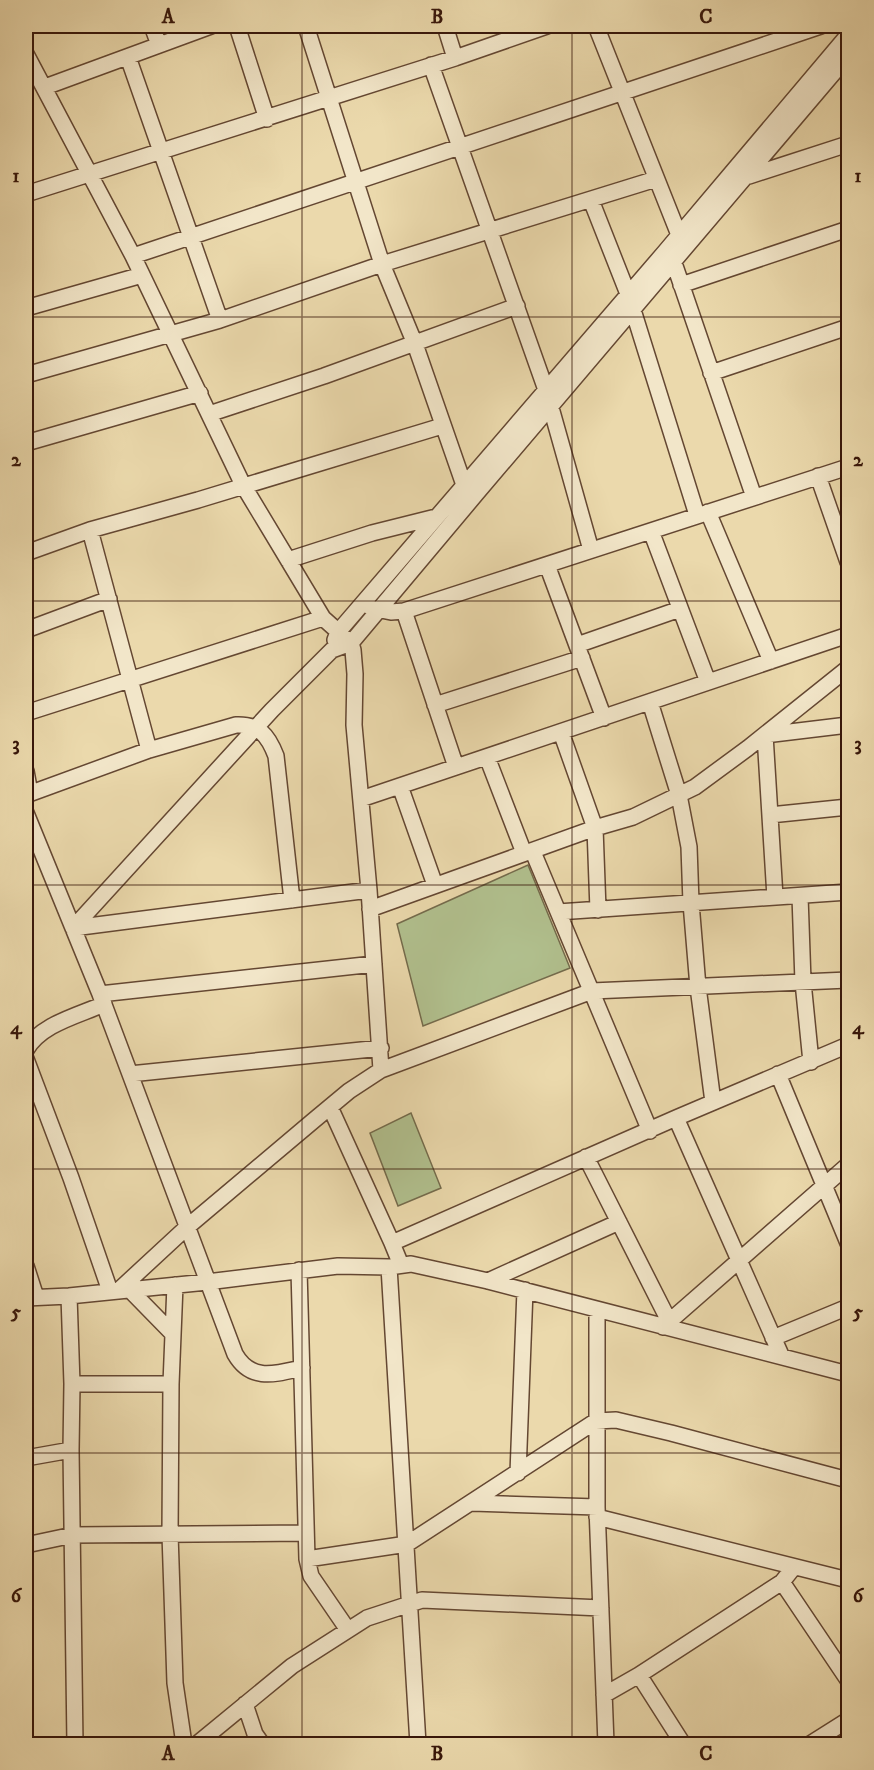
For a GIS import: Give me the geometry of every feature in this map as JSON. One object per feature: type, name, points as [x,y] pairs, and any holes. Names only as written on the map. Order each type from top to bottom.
[{"type":"street","points":[[152,26],[159,45]]},
{"type":"street","points":[[45,87],[211,26]]},
{"type":"street","points":[[237,26],[267,118]]},
{"type":"street","points":[[306,26],[331,98],[382,264],[415,344],[464,485]]},
{"type":"street","points":[[445,26],[455,58]]},
{"type":"street","points":[[26,194],[331,98],[547,26]]},
{"type":"street","points":[[596,26],[679,235]]},
{"type":"street","points":[[133,256],[821,26]]},
{"type":"street","points":[[332,650],[338,632],[849,35]]},
{"type":"street","points":[[73,928],[256,728],[332,650],[351,643],[849,56]]},
{"type":"street","points":[[128,57],[220,320]]},
{"type":"street","points":[[28,62],[45,87],[133,256],[243,485],[323,618],[351,643],[354,657],[354,725],[369,890],[381,1070]]},
{"type":"street","points":[[431,65],[546,390],[591,550]]},
{"type":"street","points":[[722,185],[849,144]]},
{"type":"street","points":[[26,375],[171,332],[220,320],[382,264],[656,179]]},
{"type":"street","points":[[591,200],[628,294],[702,514],[771,661]]},
{"type":"street","points":[[681,285],[849,229]]},
{"type":"street","points":[[674,263],[754,497]]},
{"type":"street","points":[[26,308],[142,275]]},
{"type":"street","points":[[210,414],[415,344],[517,306]]},
{"type":"street","points":[[711,373],[849,327]]},
{"type":"street","points":[[26,443],[200,393]]},
{"type":"street","points":[[26,550],[442,426]]},
{"type":"street","points":[[360,606],[391,612],[404,611],[849,466]]},
{"type":"street","points":[[818,476],[849,562]]},
{"type":"street","points":[[288,560],[372,533],[436,517]]},
{"type":"street","points":[[90,530],[149,750]]},
{"type":"street","points":[[651,531],[708,682]]},
{"type":"street","points":[[547,565],[604,718]]},
{"type":"street","points":[[26,630],[109,599]]},
{"type":"street","points":[[435,705],[580,651],[680,609]]},
{"type":"street","points":[[404,611],[456,767]]},
{"type":"street","points":[[26,713],[323,618]]},
{"type":"street","points":[[361,799],[849,635]]},
{"type":"street","points":[[370,909],[595,828],[633,817],[679,795],[703,782],[849,668]]},
{"type":"street","points":[[650,702],[679,795],[689,847],[698,987],[713,1102]]},
{"type":"street","points":[[26,771],[28,794],[149,750],[236,725],[256,728],[270,740],[276,756],[292,900]]},
{"type":"street","points":[[765,735],[849,725]]},
{"type":"street","points":[[561,732],[595,828],[598,910]]},
{"type":"street","points":[[765,735],[775,897]]},
{"type":"street","points":[[487,757],[528,853],[558,912],[650,1131]]},
{"type":"street","points":[[400,786],[435,885]]},
{"type":"street","points":[[770,815],[849,807]]},
{"type":"street","points":[[26,813],[102,999],[235,1354],[245,1368],[274,1374],[302,1368]]},
{"type":"street","points":[[73,928],[369,890]]},
{"type":"street","points":[[558,912],[849,892]]},
{"type":"street","points":[[800,896],[803,982],[811,1062]]},
{"type":"street","points":[[26,1050],[37,1035],[102,999],[374,964]]},
{"type":"street","points":[[119,1290],[186,1228],[349,1091],[381,1070],[592,991],[849,980]]},
{"type":"street","points":[[392,1243],[713,1102],[849,1046]]},
{"type":"street","points":[[130,1074],[381,1048]]},
{"type":"street","points":[[26,1059],[71,1178],[119,1290],[173,1334]]},
{"type":"street","points":[[778,1074],[849,1244]]},
{"type":"street","points":[[330,1107],[392,1243],[395,1266],[418,1744]]},
{"type":"street","points":[[676,1118],[781,1355]]},
{"type":"street","points":[[586,1157],[666,1324]]},
{"type":"street","points":[[666,1324],[849,1164]]},
{"type":"street","points":[[488,1281],[619,1222]]},
{"type":"street","points":[[26,1266],[31,1297],[69,1296],[207,1282],[299,1269],[411,1264],[525,1290],[597,1310],[666,1324],[849,1374]]},
{"type":"street","points":[[299,1269],[307,1559],[311,1576],[348,1630]]},
{"type":"street","points":[[175,1285],[171,1384],[170,1534],[174,1683],[184,1744]]},
{"type":"street","points":[[518,1473],[525,1290]]},
{"type":"street","points":[[69,1296],[72,1384],[75,1744]]},
{"type":"street","points":[[774,1338],[849,1307]]},
{"type":"street","points":[[597,1310],[597,1512],[606,1744]]},
{"type":"street","points":[[72,1384],[171,1384]]},
{"type":"street","points":[[307,1559],[407,1544],[596,1421],[616,1420],[849,1480]]},
{"type":"street","points":[[26,1458],[71,1450]]},
{"type":"street","points":[[472,1503],[597,1512],[849,1580]]},
{"type":"street","points":[[26,1545],[73,1535],[305,1533]]},
{"type":"street","points":[[604,1695],[639,1675],[782,1582],[794,1567]]},
{"type":"street","points":[[782,1582],[849,1680]]},
{"type":"street","points":[[197,1744],[292,1666],[367,1618],[410,1603],[423,1600],[601,1608]]},
{"type":"street","points":[[639,1675],[683,1744]]},
{"type":"street","points":[[245,1704],[255,1734],[262,1744]]},
{"type":"street","points":[[810,1744],[849,1720]]},
{"type":"green space","points":[[528,865],[570,968],[423,1026],[397,924]]},
{"type":"green space","points":[[411,1113],[441,1188],[398,1206],[370,1133]]}]
